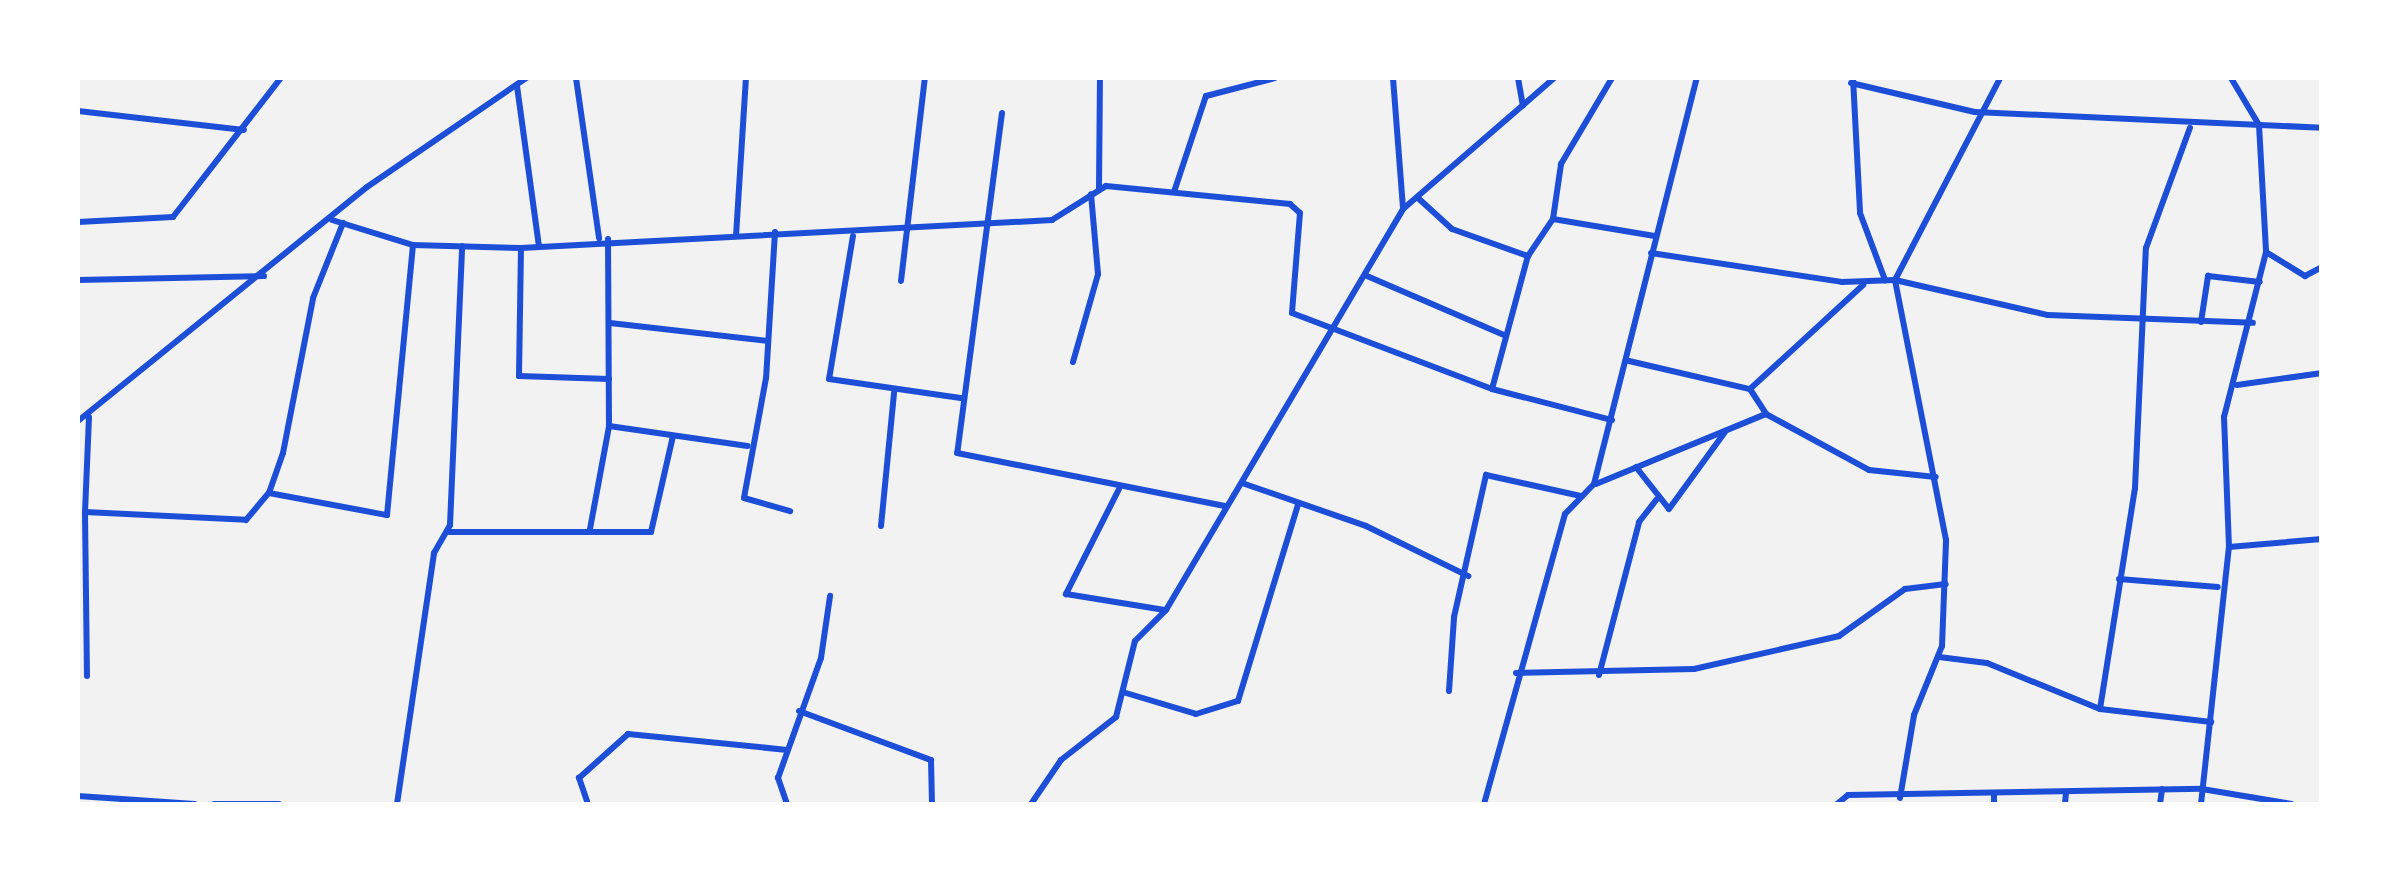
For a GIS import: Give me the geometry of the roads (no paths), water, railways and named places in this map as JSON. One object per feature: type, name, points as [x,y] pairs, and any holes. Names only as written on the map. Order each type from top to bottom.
[{"type":"street","points":[[78,222],[173,217],[245,130],[281,78]]},
{"type":"street","points":[[78,422],[270,274],[332,220],[526,78]]},
{"type":"street","points":[[576,78],[604,239],[610,323],[609,426],[590,529]]},
{"type":"street","points":[[736,236],[746,78]]},
{"type":"street","points":[[902,282],[924,78]]},
{"type":"street","points":[[1174,192],[1206,96],[1275,78]]},
{"type":"street","points":[[1393,78],[1403,209]]},
{"type":"street","points":[[1518,78],[1523,106]]},
{"type":"street","points":[[1031,804],[1061,760],[1110,726],[1126,693],[1122,672],[1135,641],[1166,610],[1225,506],[1340,327],[1403,209],[1554,78]]},
{"type":"street","points":[[1492,389],[1528,256],[1554,218],[1560,164],[1612,78]]},
{"type":"street","points":[[1594,484],[1629,362],[1655,236],[1697,78]]},
{"type":"street","points":[[1905,801],[1914,715],[1939,657],[1946,584],[1936,476],[1895,280],[2000,78]]},
{"type":"street","points":[[2201,804],[2212,722],[2218,587],[2229,547],[2223,428],[2237,385],[2266,252],[2260,125],[2231,78]]},
{"type":"street","points":[[1074,362],[1098,274],[1095,191],[1100,79]]},
{"type":"street","points":[[1884,280],[1860,213],[1852,80],[1980,112],[2190,128],[2322,128]]},
{"type":"street","points":[[516,85],[539,246]]},
{"type":"street","points":[[78,111],[245,130]]},
{"type":"street","points":[[1002,112],[990,220],[961,398],[957,453],[1119,490],[1225,506]]},
{"type":"street","points":[[2100,708],[2135,488],[2138,317],[2150,228],[2190,128]]},
{"type":"street","points":[[332,220],[413,245],[520,248],[604,239],[775,232],[853,236],[907,225],[1052,220],[1095,191],[1174,192],[1296,207],[1289,306],[1492,389],[1612,420]]},
{"type":"street","points":[[1418,198],[1452,229],[1528,256]]},
{"type":"street","points":[[1554,218],[1655,236]]},
{"type":"street","points":[[85,512],[240,523],[269,493],[313,298],[343,224]]},
{"type":"street","points":[[775,232],[768,341],[748,446],[744,498],[790,511]]},
{"type":"street","points":[[853,236],[826,374],[894,393],[961,398]]},
{"type":"street","points":[[269,493],[387,515],[413,245]]},
{"type":"street","points":[[397,804],[434,553],[449,532],[462,246]]},
{"type":"street","points":[[520,248],[519,376],[610,380]]},
{"type":"street","points":[[2266,252],[2305,276],[2322,267]]},
{"type":"street","points":[[1651,253],[1864,284],[1895,280],[2048,315],[2252,323]]},
{"type":"street","points":[[78,280],[240,284],[270,274]]},
{"type":"street","points":[[1367,276],[1506,336]]},
{"type":"street","points":[[2202,322],[2208,276],[2260,282]]},
{"type":"street","points":[[1750,389],[1864,284]]},
{"type":"street","points":[[610,323],[768,341]]},
{"type":"street","points":[[1629,362],[1750,389],[1766,414],[1869,470],[1936,476]]},
{"type":"street","points":[[2237,385],[2322,373]]},
{"type":"street","points":[[881,526],[894,393]]},
{"type":"street","points":[[1484,804],[1516,672],[1566,514],[1594,484],[1766,414]]},
{"type":"street","points":[[86,676],[88,416]]},
{"type":"street","points":[[609,426],[748,446]]},
{"type":"street","points":[[1636,467],[1656,500],[1674,505],[1725,430]]},
{"type":"street","points":[[449,532],[651,532],[672,436]]},
{"type":"street","points":[[1449,692],[1454,618],[1468,576],[1489,472],[1582,497]]},
{"type":"street","points":[[1242,483],[1298,506],[1366,526],[1468,576]]},
{"type":"street","points":[[1119,490],[1066,594],[1166,610]]},
{"type":"street","points":[[1599,676],[1635,566],[1639,522],[1656,500]]},
{"type":"street","points":[[1126,693],[1196,714],[1238,701],[1298,506]]},
{"type":"street","points":[[2229,547],[2322,538]]},
{"type":"street","points":[[2119,579],[2218,587]]},
{"type":"street","points":[[1516,672],[1599,676],[1694,669],[1839,636],[1905,589],[1946,584]]},
{"type":"street","points":[[787,804],[778,778],[821,658],[830,596]]},
{"type":"street","points":[[1939,657],[1988,664],[2100,708],[2212,722]]},
{"type":"street","points":[[800,711],[930,760],[932,804]]},
{"type":"street","points":[[588,804],[579,778],[628,734],[786,750]]},
{"type":"street","points":[[1838,804],[1848,795],[1905,801],[2162,789],[2202,789],[2292,804]]},
{"type":"street","points":[[2160,804],[2162,789]]},
{"type":"street","points":[[2065,804],[2066,792]]},
{"type":"street","points":[[1994,794],[1994,804]]},
{"type":"street","points":[[78,796],[195,804]]},
{"type":"street","points":[[214,804],[279,804]]}]
